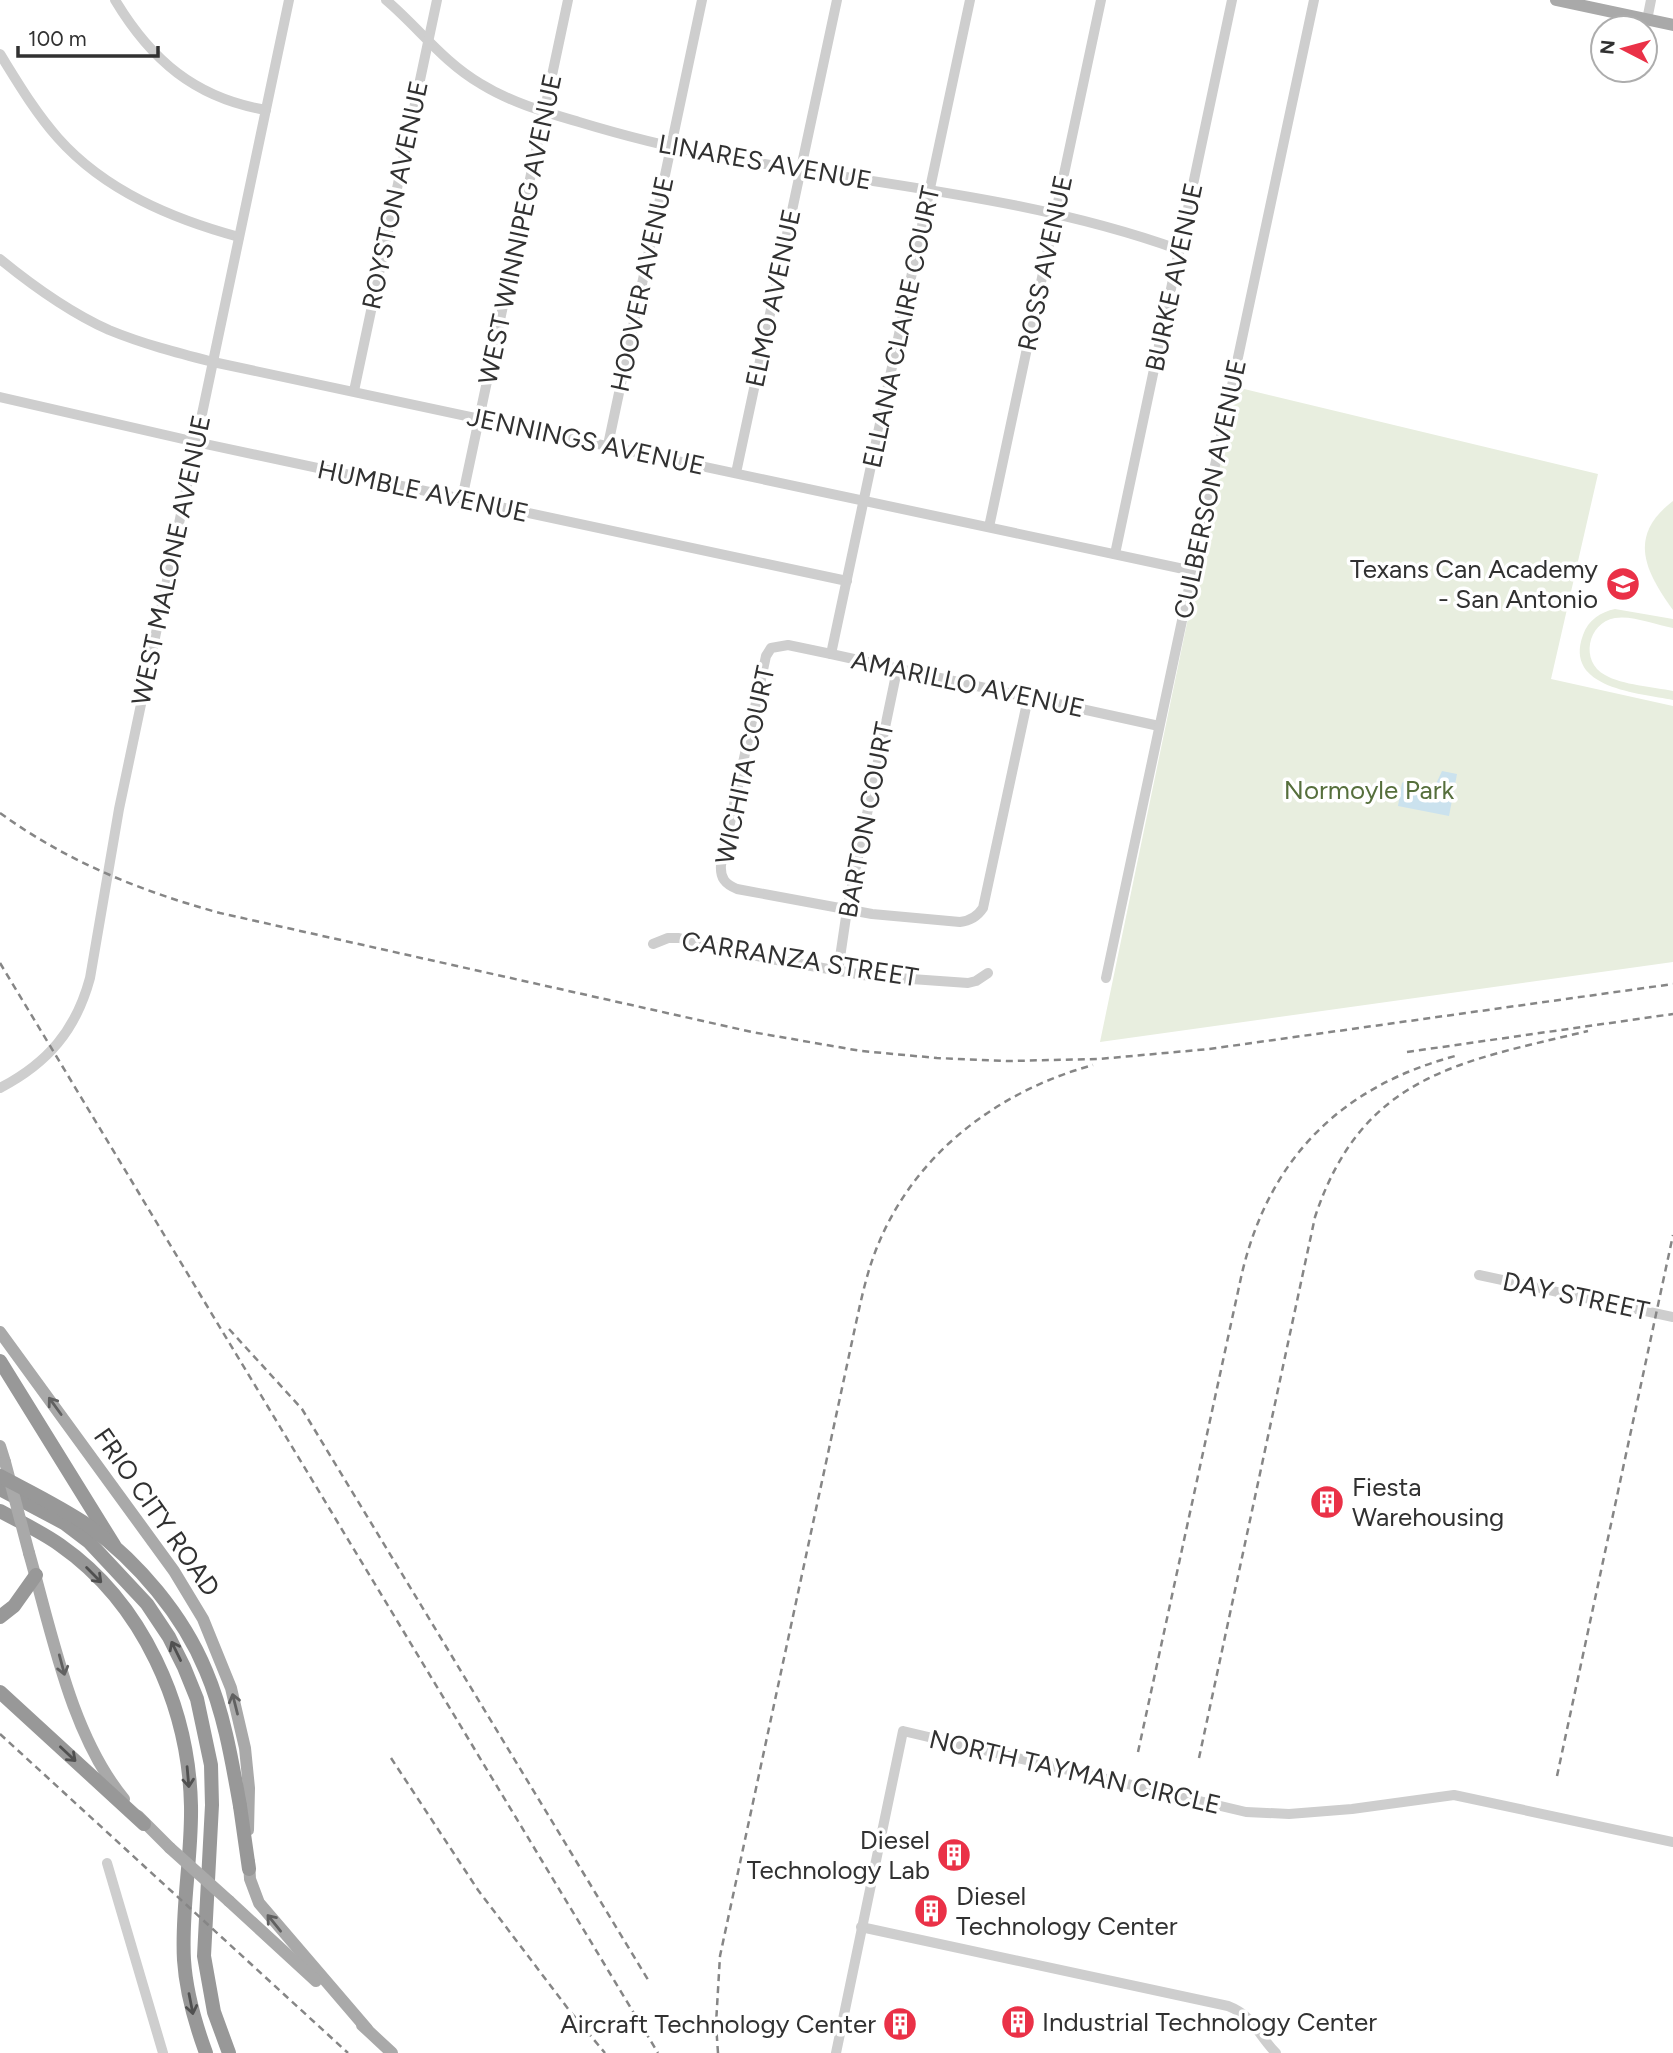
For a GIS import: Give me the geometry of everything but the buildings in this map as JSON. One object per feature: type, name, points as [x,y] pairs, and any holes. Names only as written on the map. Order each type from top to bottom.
[{"type":"highway","points":[[0,1361],[169,1637],[197,1699],[211,1765],[212,1805],[204,1956],[214,2012],[229,2053]]},
{"type":"highway","points":[[2,1469],[89,1527],[128,1559],[159,1593],[184,1630],[206,1670],[231,1754],[249,1869]]},
{"type":"highway","points":[[0,1489],[64,1523],[89,1542],[147,1604]]},
{"type":"highway","points":[[0,1511],[41,1533],[79,1560],[122,1605],[159,1665],[177,1715],[187,1756],[191,1808],[184,1961],[194,2019],[206,2053]]},
{"type":"highway","points":[[0,1518],[41,1533]]},
{"type":"highway","points":[[0,1617],[14,1606],[36,1575]]},
{"type":"highway","points":[[0,1692],[144,1824]]},
{"type":"main road","points":[[1556,0],[1620,14]]},
{"type":"main road","name":"FRIO CITY ROAD","points":[[0,1332],[174,1571],[208,1629],[231,1688],[245,1748],[249,1788],[249,1869],[253,1892],[258,1903],[279,1929],[367,2029]]},
{"type":"main road","name":"FRIO CITY ROAD","points":[[0,1446],[2,1469],[30,1553],[71,1698],[89,1744],[106,1777],[144,1824],[392,2053]]},
{"type":"main road","points":[[233,1905],[248,1907],[253,1892]]},
{"type":"street","points":[[115,0],[142,42],[172,70],[207,93],[251,108],[266,110]]},
{"type":"street","name":"WEST MALONE AVENUE","points":[[0,1088],[35,1066],[59,1043],[76,1018],[90,978],[119,809],[289,0]]},
{"type":"street","name":"LINARES AVENUE","points":[[386,0],[453,66],[506,98],[544,113],[671,147],[801,171],[930,190],[1056,215],[1180,250]]},
{"type":"street","name":"ROYSTON AVENUE","points":[[354,391],[437,0]]},
{"type":"street","name":"WEST WINNIPEG AVENUE","points":[[461,499],[481,418],[568,0]]},
{"type":"street","name":"HOOVER AVENUE","points":[[608,445],[702,0]]},
{"type":"street","name":"ELMO AVENUE","points":[[736,473],[837,0]]},
{"type":"street","name":"ELLANA CLAIRE COURT","points":[[831,654],[970,0]]},
{"type":"street","name":"ROSS AVENUE","points":[[989,527],[1101,0]]},
{"type":"street","name":"BURKE AVENUE","points":[[1115,554],[1232,0]]},
{"type":"street","name":"CULBERSON AVENUE","points":[[1107,978],[1314,0]]},
{"type":"street","points":[[0,54],[35,109],[59,139],[108,181],[166,214],[239,237]]},
{"type":"street","name":"JENNINGS AVENUE","points":[[0,259],[65,307],[108,330],[146,344],[213,362],[1192,571]]},
{"type":"street","name":"HUMBLE AVENUE","points":[[0,397],[196,442],[847,581]]},
{"type":"street","name":"AMARILLO AVENUE","points":[[776,647],[788,645],[1159,726]]},
{"type":"street","name":"WICHITA COURT","points":[[776,647],[771,648],[766,656],[721,865],[722,878],[737,890],[847,910]]},
{"type":"street","name":"BARTON COURT","points":[[838,971],[847,910],[897,670]]},
{"type":"street","points":[[847,910],[872,915],[960,922],[977,916],[983,908],[1028,698]]},
{"type":"street","name":"CARRANZA STREET","points":[[653,944],[668,938],[679,938],[765,958],[869,976],[968,984],[988,973]]},
{"type":"street","name":"DAY STREET","points":[[1479,1275],[1673,1317]]},
{"type":"street","name":"NORTH TAYMAN CIRCLE","points":[[861,1927],[903,1731],[1246,1812],[1289,1814],[1454,1796],[1673,1842]]},
{"type":"street","points":[[107,1863],[163,2053]]},
{"type":"street","points":[[836,2053],[861,1927],[1228,2006],[1249,2018],[1276,2053]]},
{"type":"green space","name":"Normoyle Park","points":[[1236,387],[1598,474],[1551,679],[1673,706],[1673,962],[1100,1042]]},
{"type":"green space","points":[[1673,501],[1673,610],[1649,568],[1645,541],[1659,514]]},
{"type":"green space","points":[[1615,609],[1673,619],[1673,628],[1629,618],[1606,621],[1598,627],[1590,644],[1592,661],[1597,669],[1605,675],[1629,683],[1673,691],[1673,700],[1608,685],[1584,667],[1580,653],[1585,630],[1596,618]]},
{"type":"water","points":[[1442,771],[1457,774],[1449,816],[1398,806],[1402,783],[1406,780],[1435,786]]},
{"type":"railway","points":[[0,813],[52,846],[106,873],[161,895],[220,913],[752,1032],[861,1051],[1008,1061],[1099,1059],[1209,1049],[1673,984]]},
{"type":"railway","points":[[0,963],[658,2053]]},
{"type":"railway","points":[[1407,1052],[1673,1014]]},
{"type":"railway","points":[[1199,1758],[1315,1217],[1335,1170],[1359,1132],[1388,1104],[1421,1082],[1457,1066],[1498,1053],[1588,1031]]},
{"type":"railway","points":[[1138,1752],[1242,1273],[1255,1231],[1271,1194],[1292,1161],[1317,1131],[1347,1106],[1380,1085],[1418,1068],[1459,1055]]},
{"type":"railway","points":[[718,2053],[716,2024],[720,1956],[858,1314],[874,1255],[890,1220],[910,1188],[933,1159],[960,1133],[1022,1092],[1093,1065]]},
{"type":"railway","points":[[1557,1776],[1673,1235]]},
{"type":"railway","points":[[229,1329],[302,1409],[650,1983]]},
{"type":"railway","points":[[0,1734],[348,2053]]},
{"type":"railway","points":[[391,1758],[478,1890],[605,2053]]},
{"type":"place","name":"Texans Can Academy - San Antonio","points":[[1623,584]]},
{"type":"place","name":"Fiesta Warehousing","points":[[1327,1502]]},
{"type":"place","name":"Diesel Technology Lab","points":[[954,1855]]},
{"type":"place","name":"Diesel Technology Center","points":[[931,1911]]},
{"type":"place","name":"Industrial Technology Center","points":[[1018,2022]]},
{"type":"place","name":"Aircraft Technology Center","points":[[900,2024]]}]
